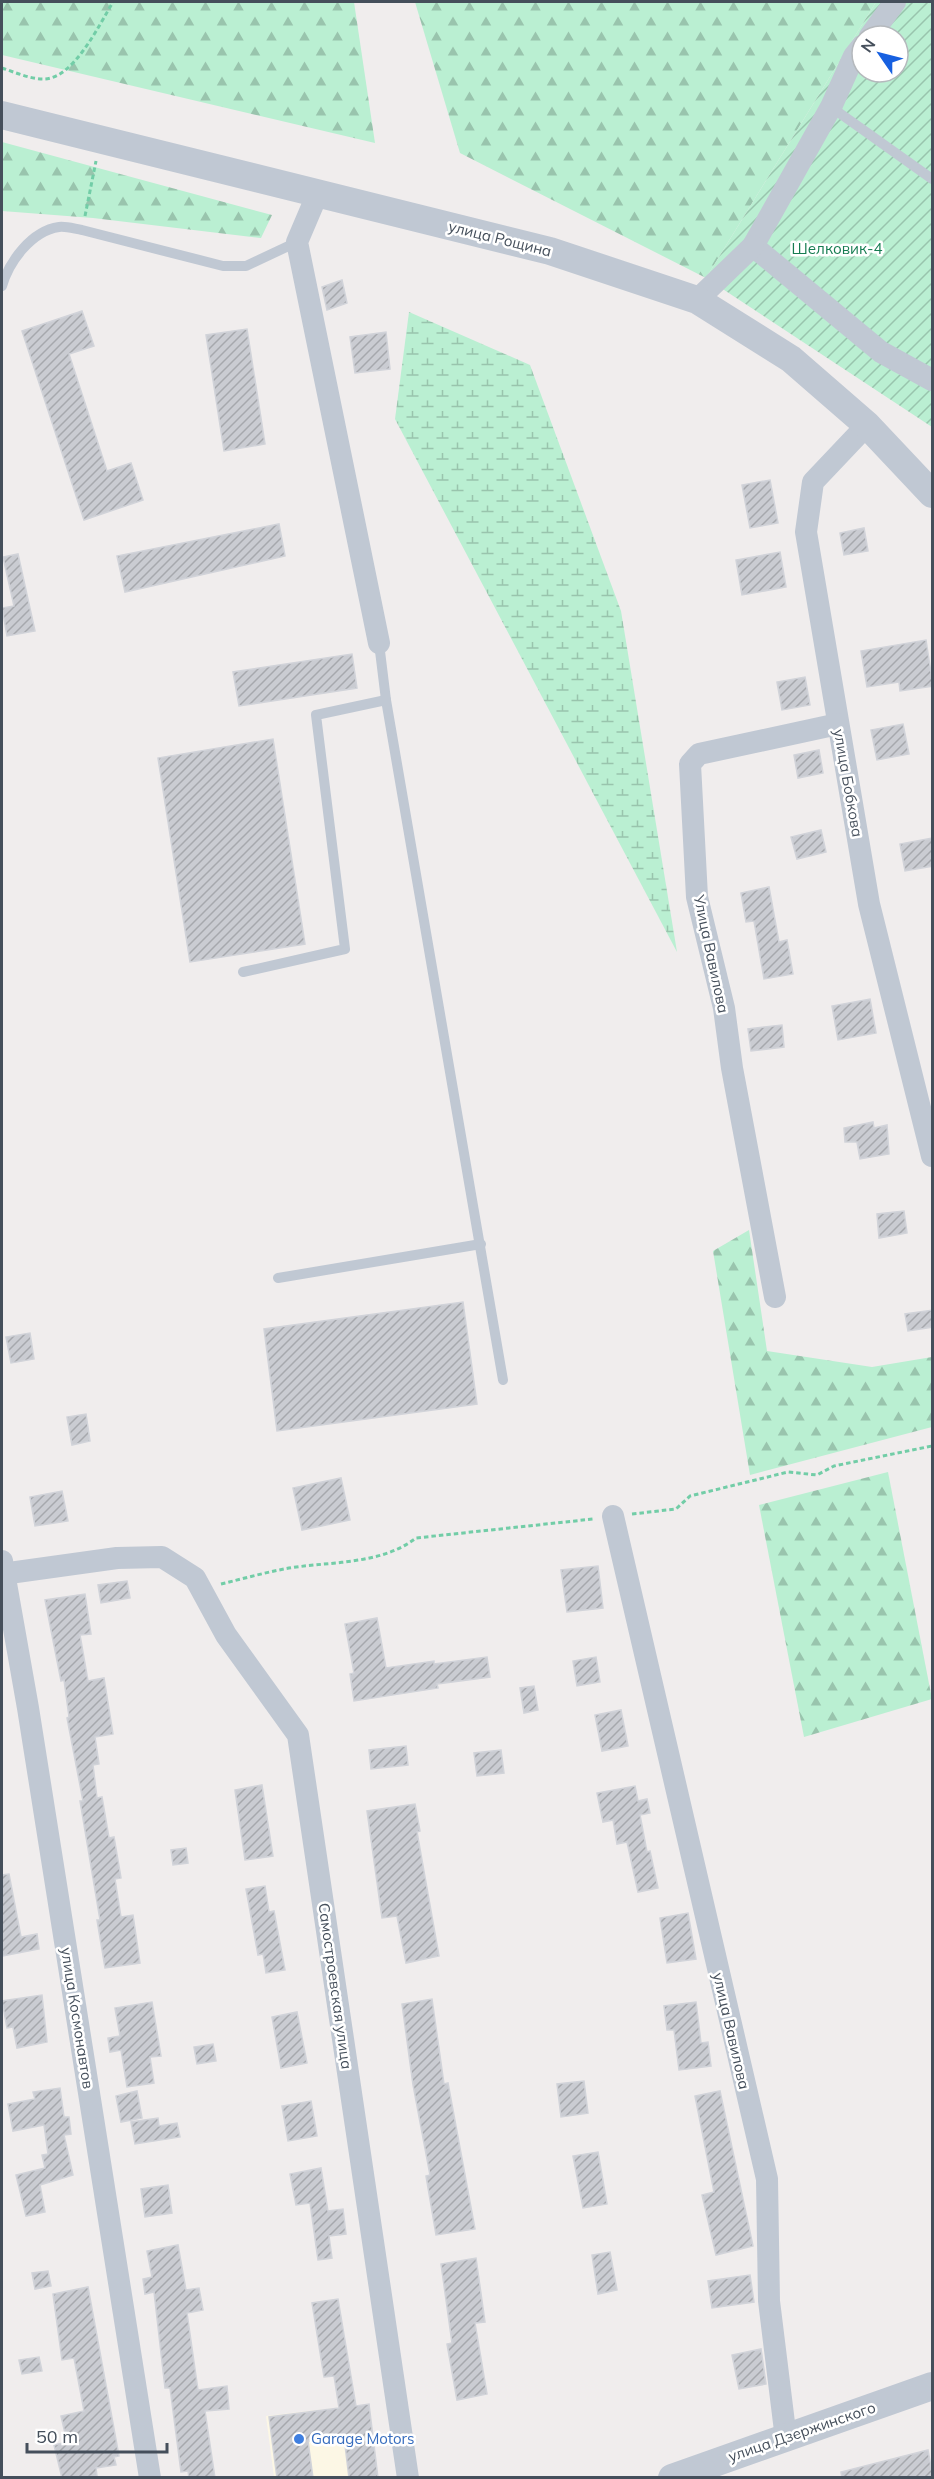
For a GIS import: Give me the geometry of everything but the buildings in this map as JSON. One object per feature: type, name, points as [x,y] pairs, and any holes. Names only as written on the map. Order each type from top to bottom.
[{"type":"street","points":[[879,24],[895,2]]},
{"type":"street","points":[[698,300],[753,246],[831,107],[850,65]]},
{"type":"street","name":"улица Рощина","points":[[2,115],[550,251],[698,300],[791,359],[867,425],[933,494]]},
{"type":"street","points":[[317,195],[297,242],[379,643]]},
{"type":"street","points":[[753,246],[881,352],[933,380]]},
{"type":"street","name":"улица Бобкова","points":[[867,425],[813,482],[806,532],[869,904],[933,1156]]},
{"type":"street","name":"Улица Вавилова","points":[[775,1297],[732,1068],[724,1008],[697,897],[690,764],[699,754],[838,724]]},
{"type":"street","name":"улица Вавилова","points":[[613,1516],[766,2179],[769,2301],[786,2439]]},
{"type":"street","name":"Самостроевская улица","points":[[2,1569],[147,1555],[162,1557],[195,1578],[226,1635],[298,1735],[408,2478]]},
{"type":"street","name":"улица Космонавтов","points":[[2,1569],[28,1708],[150,2478]]},
{"type":"street","name":"улица Дзержинского","points":[[672,2478],[933,2386]]},
{"type":"lane","points":[[831,107],[933,179]]},
{"type":"lane","points":[[2,286],[8,266],[41,233],[60,227],[82,230],[223,266],[246,266],[297,242]]},
{"type":"lane","points":[[379,643],[386,700],[503,1380]]},
{"type":"lane","points":[[243,972],[345,949],[316,715],[386,700]]},
{"type":"lane","points":[[278,1278],[481,1244]]},
{"type":"path","points":[[2,68],[42,80],[59,77],[87,46],[113,2]]},
{"type":"path","points":[[82,230],[99,140]]},
{"type":"path","points":[[202,1589],[285,1569],[324,1566],[402,1549],[417,1538],[676,1509],[690,1496],[788,1472],[817,1475],[834,1466],[933,1446]]},
{"type":"shaded area","name":"Garage Motors","points":[[369,2404],[378,2477],[274,2477],[266,2416]]},
{"type":"green space","points":[[2,2],[354,2],[375,143],[2,55]]},
{"type":"green space","points":[[415,2],[876,2],[862,24],[850,24],[850,44],[706,278],[460,153]]},
{"type":"green space","name":"Шелковик-4","points":[[876,2],[932,2],[932,427],[706,278],[850,44],[850,84],[910,84],[910,24],[862,24]]},
{"type":"green space","points":[[2,142],[272,215],[261,238],[93,218],[2,211]]},
{"type":"green space","points":[[409,312],[530,365],[621,611],[677,952],[395,419]]},
{"type":"green space","points":[[749,1230],[767,1351],[872,1367],[932,1357],[932,1427],[750,1475],[713,1251]]},
{"type":"green space","points":[[888,1472],[932,1699],[804,1737],[759,1505]]},
{"type":"place","name":"Garage Motors","points":[[299,2439]]}]
